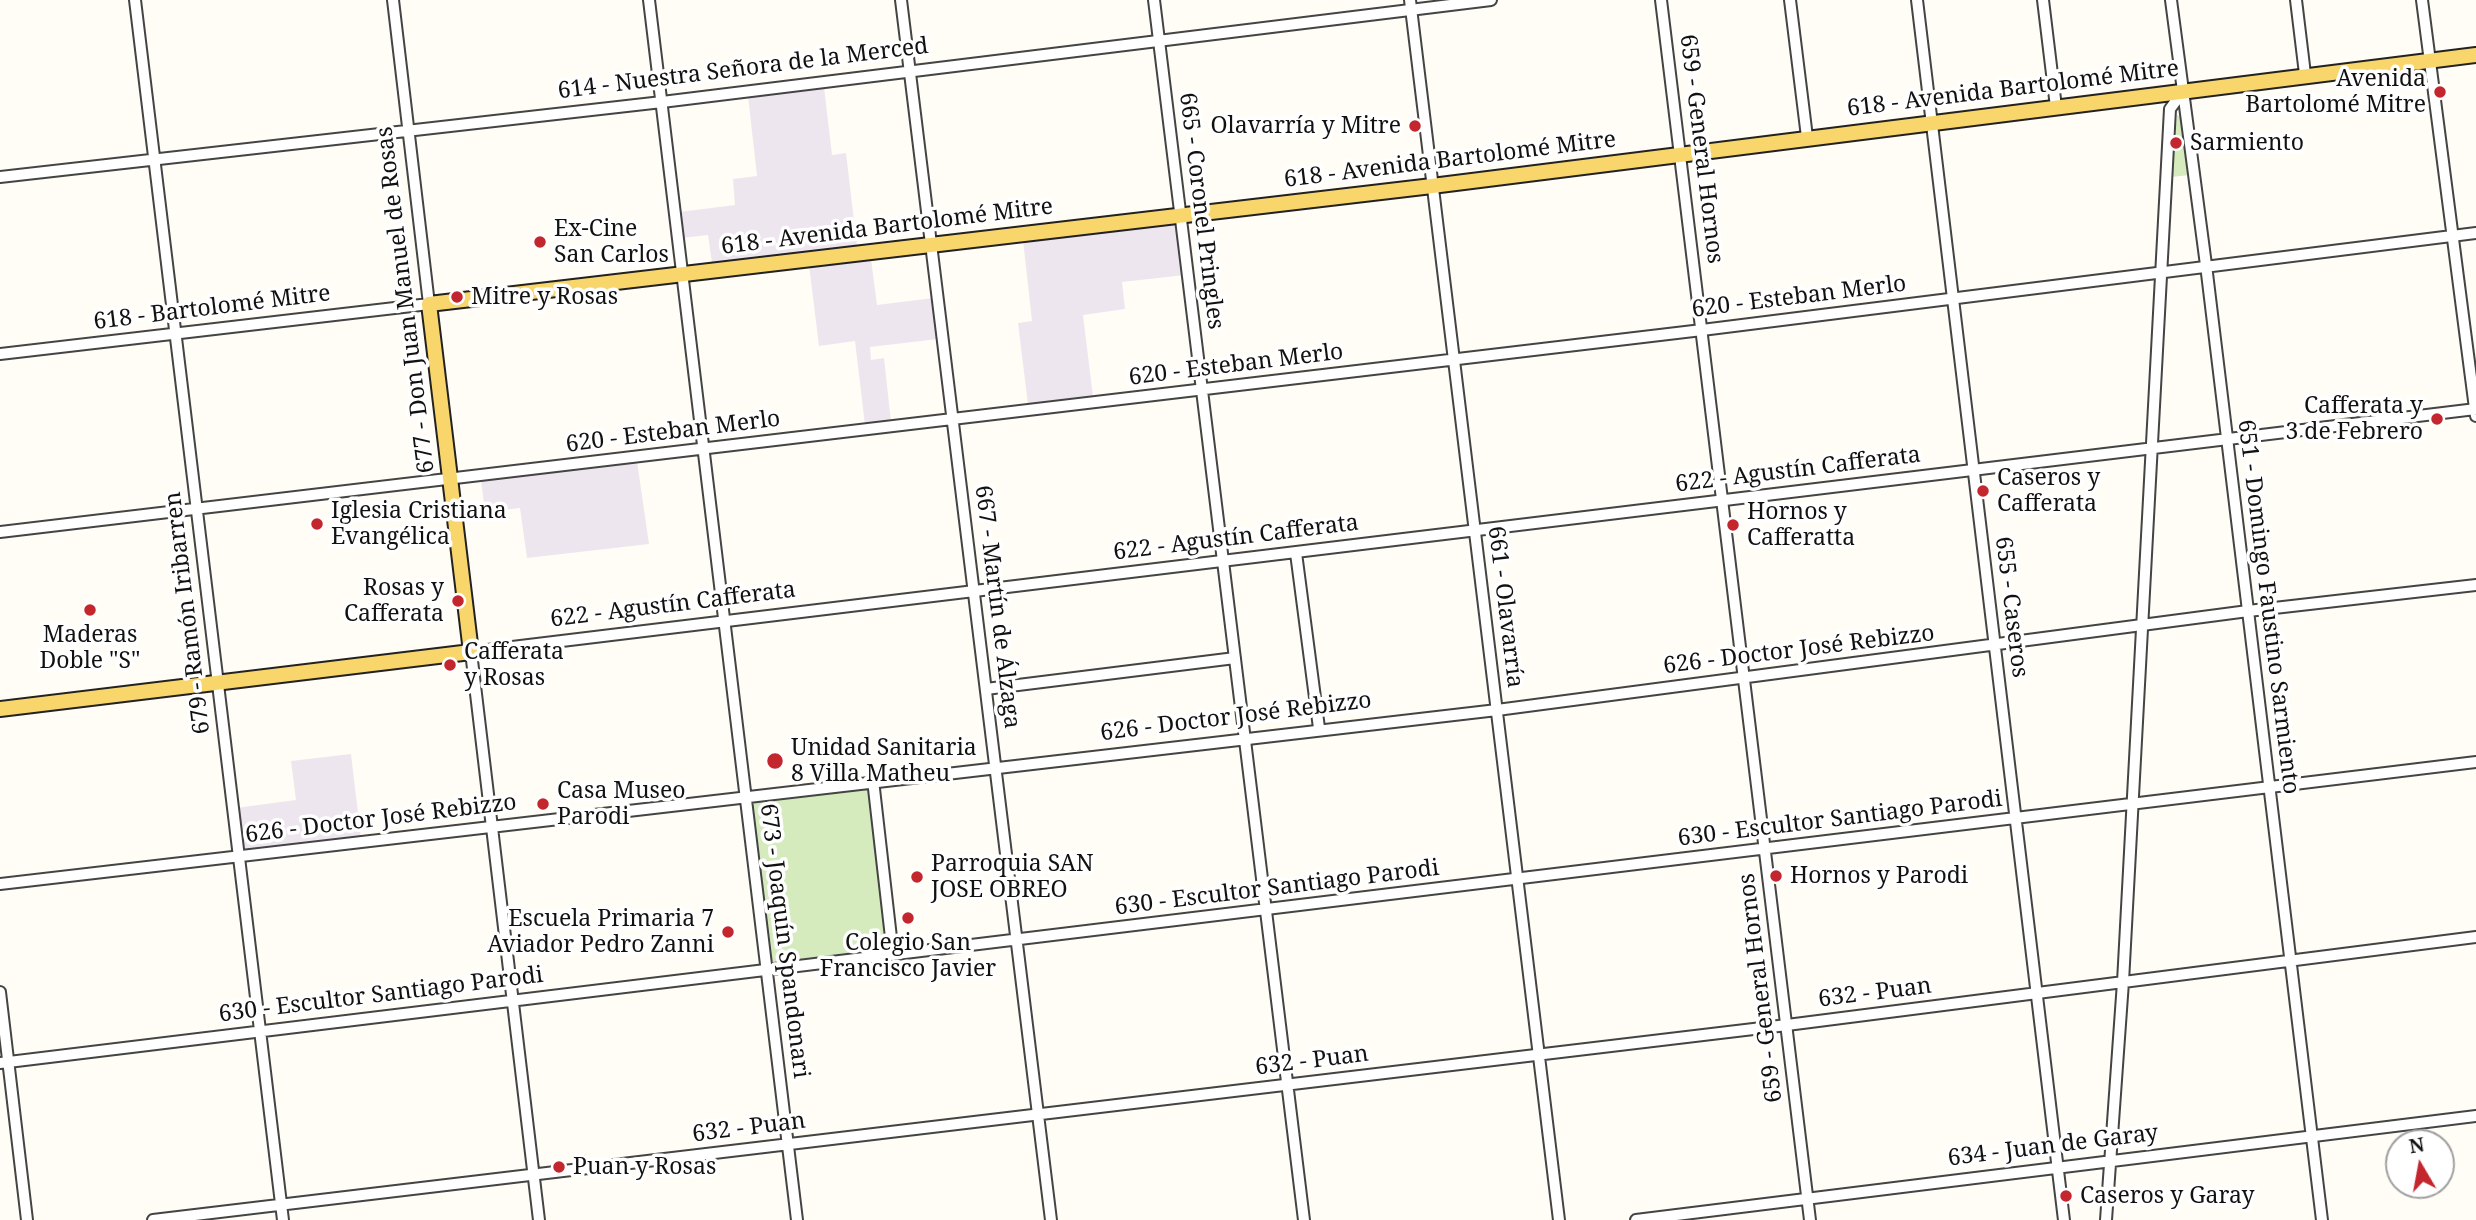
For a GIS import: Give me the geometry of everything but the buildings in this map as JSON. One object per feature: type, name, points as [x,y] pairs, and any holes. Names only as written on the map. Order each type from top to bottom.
[{"type":"main road","name":"618 - Avenida Bartolomé Mitre","points":[[429,304],[1432,186],[2476,55]]},
{"type":"main road","name":"677 - Don Juan Manuel de Rosas","points":[[429,304],[471,652]]},
{"type":"main road","name":"622 - Agustín Cafferata","points":[[0,709],[471,652]]},
{"type":"street","name":"679 - Ramón Iribarren","points":[[135,0],[283,1220]]},
{"type":"street","name":"677 - Don Juan Manuel de Rosas","points":[[393,0],[429,304]]},
{"type":"street","name":"673 - Joaquín Spandonari","points":[[649,0],[797,1220]]},
{"type":"street","name":"667 - Martín de Álzaga","points":[[901,0],[1051,1220]]},
{"type":"street","name":"665 - Coronel Pringles","points":[[1154,0],[1304,1220]]},
{"type":"street","name":"614 - Nuestra Señora de la Merced","points":[[0,177],[662,102],[1159,40],[1411,5],[1491,0]]},
{"type":"street","name":"659 - General Hornos","points":[[1661,0],[1746,678],[1810,1220]]},
{"type":"street","points":[[1790,0],[1807,137]]},
{"type":"street","name":"655 - Caseros","points":[[1917,0],[2064,1220]]},
{"type":"street","points":[[2043,0],[2056,107]]},
{"type":"street","name":"651 - Domingo Faustino Sarmiento","points":[[2171,0],[2206,265],[2322,1220]]},
{"type":"street","points":[[2296,0],[2305,75]]},
{"type":"street","points":[[2422,0],[2476,416]]},
{"type":"street","name":"661 - Olavarría","points":[[1411,5],[1559,1220]]},
{"type":"street","points":[[2106,1220],[2123,982],[2170,109],[2183,92]]},
{"type":"street","name":"620 - Esteban Merlo","points":[[0,532],[1454,360],[2476,233]]},
{"type":"street","name":"618 - Bartolomé Mitre","points":[[0,354],[429,304]]},
{"type":"street","name":"622 - Agustín Cafferata","points":[[471,652],[2476,409]]},
{"type":"street","points":[[1296,553],[1319,728]]},
{"type":"street","name":"626 - Doctor José Rebizzo","points":[[0,884],[1319,728],[1497,710],[2248,611],[2476,585]]},
{"type":"street","name":"677 - Don Juan Manuel de Rosas","points":[[471,652],[539,1220]]},
{"type":"street","points":[[986,688],[1235,658]]},
{"type":"street","name":"630 - Escultor Santiago Parodi","points":[[4,1063],[260,1030],[766,972],[1765,851],[2015,817],[2476,762]]},
{"type":"street","points":[[873,780],[893,956]]},
{"type":"street","name":"632 - Puan","points":[[153,1220],[1787,1026],[2476,937]]},
{"type":"street","points":[[0,992],[4,1063],[27,1220]]},
{"type":"street","name":"634 - Juan de Garay","points":[[1636,1220],[2476,1116]]},
{"type":"shaded area","points":[[824,87],[832,155],[846,153],[857,246],[712,263],[708,235],[682,238],[679,212],[735,205],[733,179],[757,176],[748,96]]},
{"type":"shaded area","points":[[1173,222],[1177,224],[1185,275],[1122,282],[1125,309],[1083,315],[1093,397],[1028,405],[1018,323],[1032,321],[1023,240]]},
{"type":"shaded area","points":[[871,259],[877,305],[933,298],[938,339],[870,347],[871,360],[884,358],[891,422],[865,425],[855,341],[819,346],[809,265]]},
{"type":"shaded area","points":[[637,461],[649,544],[527,558],[520,508],[485,512],[481,480]]},
{"type":"shaded area","points":[[351,754],[361,838],[250,851],[243,848],[236,808],[296,800],[291,761]]},
{"type":"green space","points":[[2177,115],[2181,117],[2190,175],[2171,177]]},
{"type":"green space","points":[[860,787],[867,789],[869,795],[889,951],[777,965],[770,959],[752,810],[754,802]]},
{"type":"place","name":"Avenida Bartolomé Mitre","points":[[2440,92]]},
{"type":"place","name":"Olavarría y Mitre","points":[[1415,126]]},
{"type":"place","name":"Sarmiento","points":[[2176,143]]},
{"type":"place","name":"Ex-Cine San Carlos","points":[[540,242]]},
{"type":"place","name":"Mitre y Rosas","points":[[457,297]]},
{"type":"place","name":"Cafferata y 3 de Febrero","points":[[2437,419]]},
{"type":"place","name":"Caseros y Cafferata","points":[[1983,491]]},
{"type":"place","name":"Iglesia Cristiana Evangélica","points":[[317,524]]},
{"type":"place","name":"Hornos y Cafferatta","points":[[1733,525]]},
{"type":"place","name":"Rosas y Cafferata","points":[[458,601]]},
{"type":"place","name":"Maderas Doble \"S\"","points":[[90,610]]},
{"type":"place","name":"Cafferata y Rosas","points":[[450,665]]},
{"type":"place","name":"Unidad Sanitaria 8 Villa Matheu","points":[[775,761]]},
{"type":"place","name":"Casa Museo Parodi","points":[[543,804]]},
{"type":"place","name":"Hornos y Parodi","points":[[1776,876]]},
{"type":"place","name":"Parroquia SAN JOSE OBREO","points":[[917,877]]},
{"type":"place","name":"Colegio San Francisco Javier","points":[[908,918]]},
{"type":"place","name":"Escuela Primaria 7 Aviador Pedro Zanni","points":[[728,932]]},
{"type":"place","name":"Puan y Rosas","points":[[559,1167]]},
{"type":"place","name":"Caseros y Garay","points":[[2066,1196]]}]
